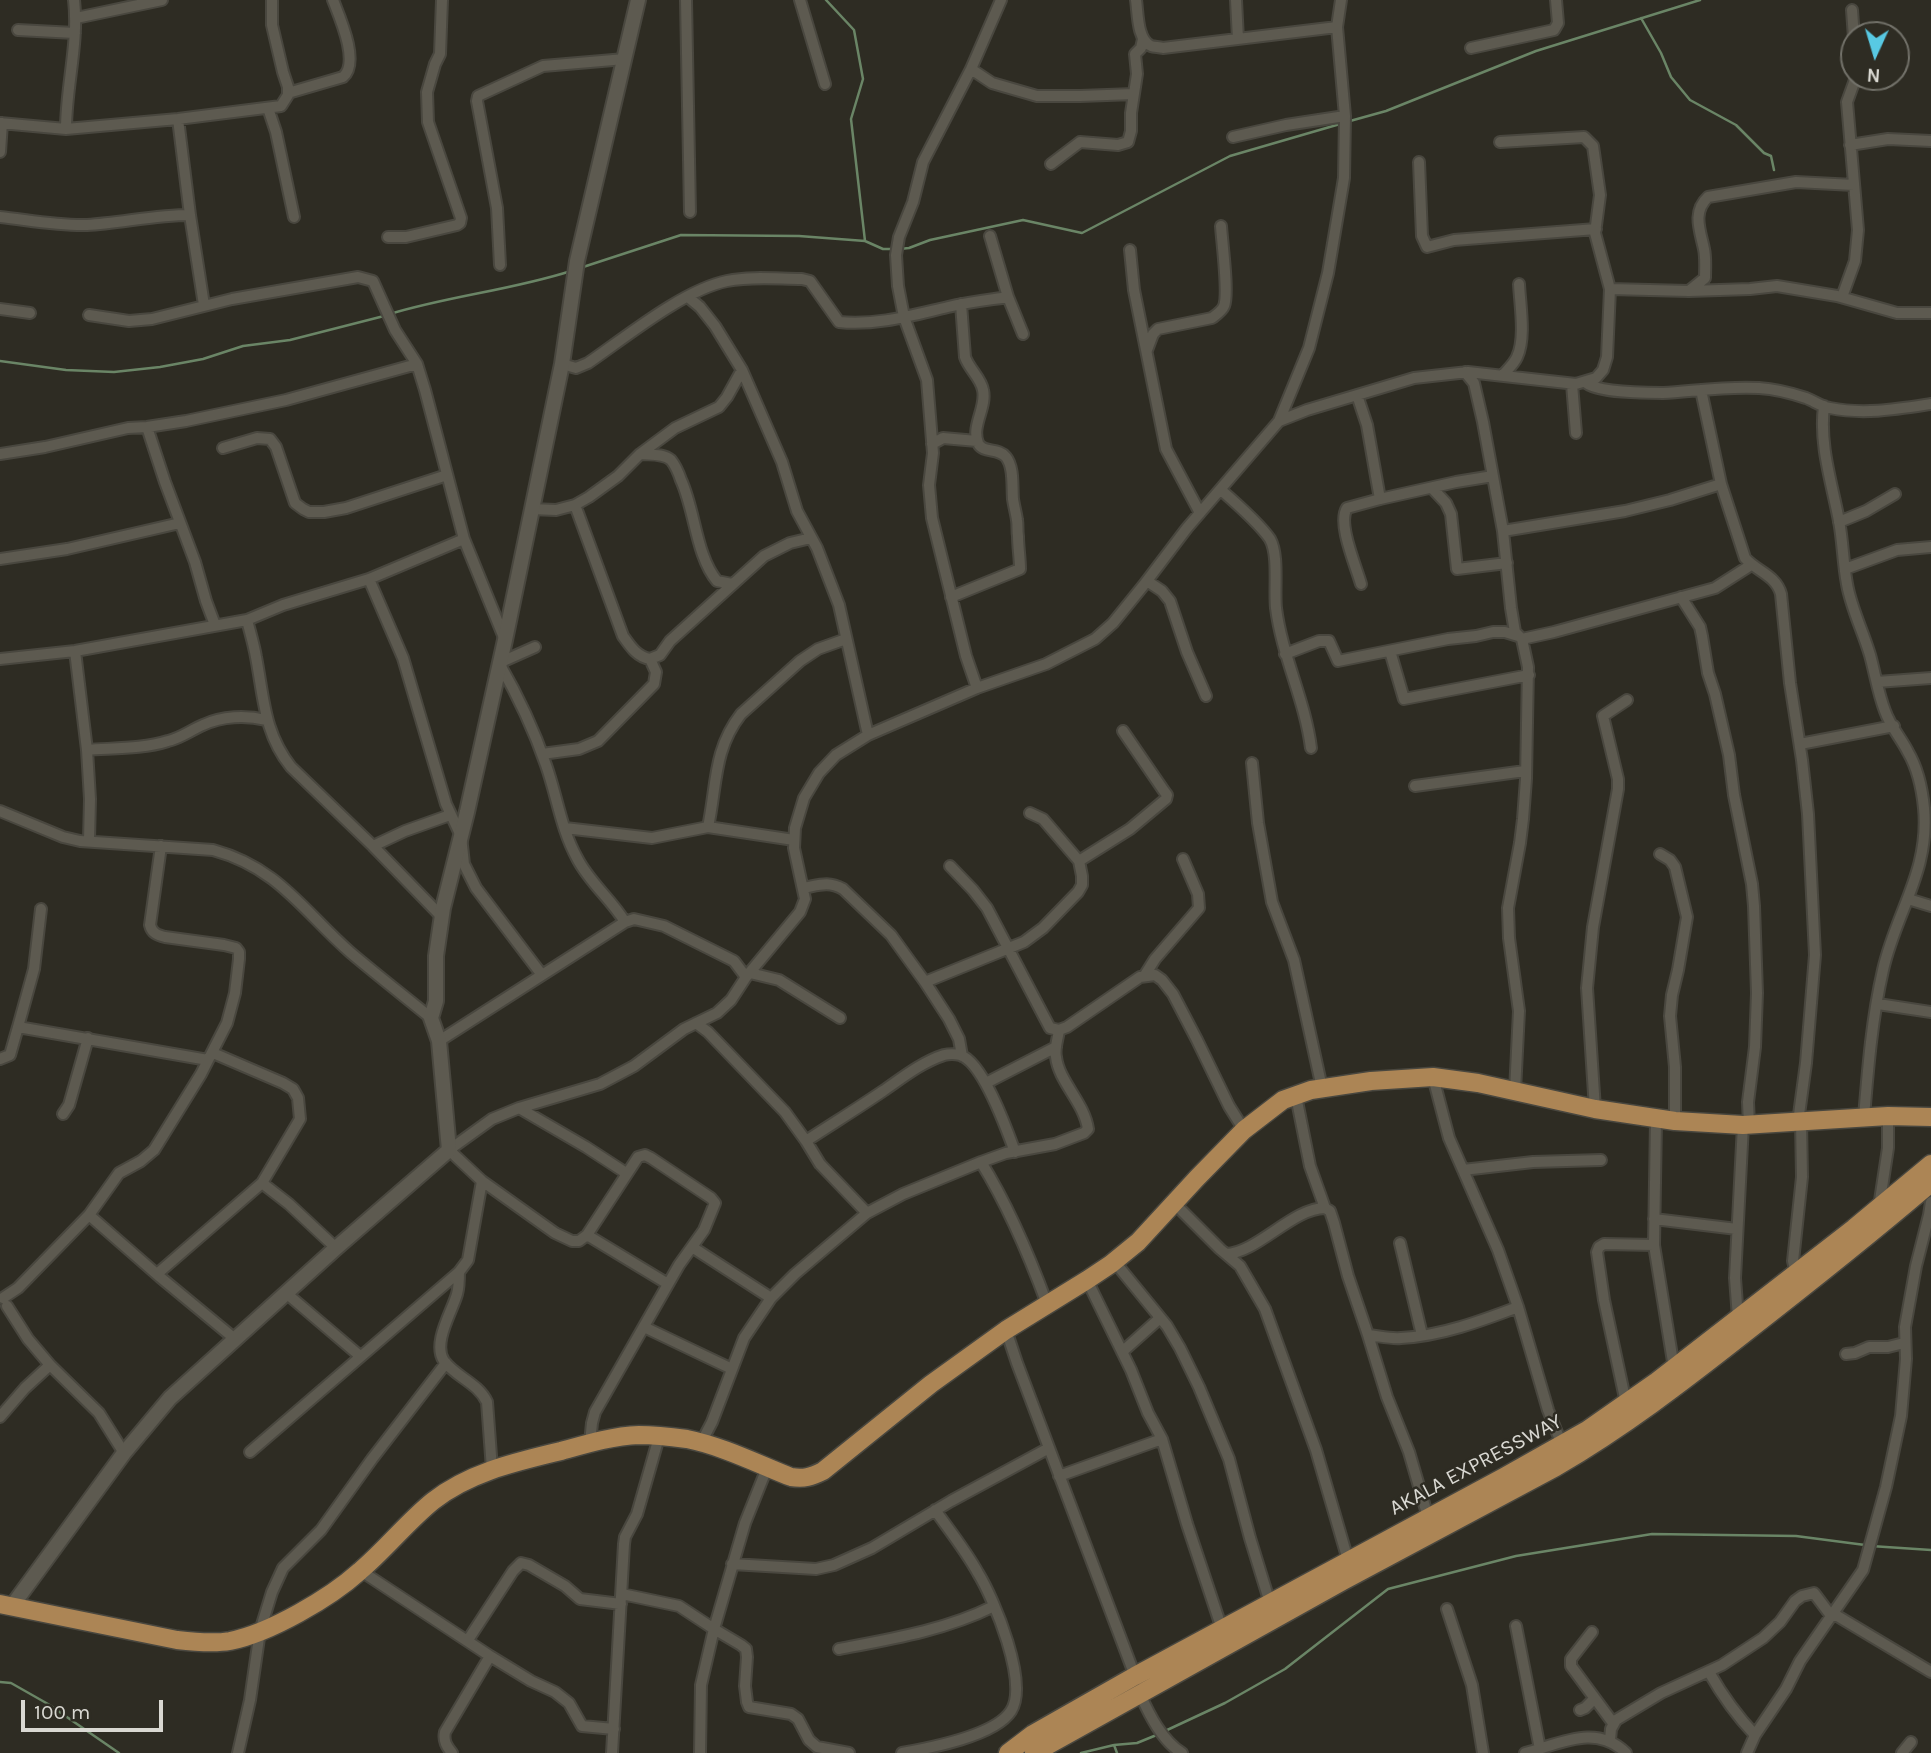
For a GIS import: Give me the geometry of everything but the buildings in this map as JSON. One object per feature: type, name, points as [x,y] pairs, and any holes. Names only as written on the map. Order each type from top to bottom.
[{"type":"main road","points":[[6,1605],[177,1640],[229,1641],[260,1632],[328,1595],[361,1571],[434,1500],[492,1469],[590,1443],[639,1435],[701,1443],[791,1477],[803,1479],[822,1471],[930,1384],[1006,1330],[1087,1280],[1138,1242],[1244,1129],[1283,1100],[1322,1088],[1371,1081],[1433,1077],[1656,1120],[1746,1125],[1864,1117],[1931,1117]]},
{"type":"main road","name":"AKALA EXPRESSWAY","points":[[1138,1685],[1222,1629],[1254,1621],[1270,1603],[1562,1445],[1626,1403],[1796,1273],[1931,1164]]},
{"type":"main road","name":"AKALA EXPRESSWAY","points":[[1008,1753],[1036,1745],[1254,1621],[1556,1467],[1595,1444],[1666,1395],[1863,1241],[1931,1183]]},
{"type":"street","points":[[66,129],[76,18],[74,0]]},
{"type":"street","points":[[76,18],[162,0]]},
{"type":"street","points":[[0,152],[1,123],[66,129],[281,106],[288,93],[272,25],[272,0]]},
{"type":"street","points":[[288,93],[343,77],[349,70],[350,55],[345,33],[333,0]]},
{"type":"street","points":[[388,237],[405,237],[460,223],[459,207],[428,122],[427,92],[440,54],[443,0]]},
{"type":"street","points":[[431,1018],[436,1001],[436,956],[442,917],[505,640],[562,364],[577,261],[638,0]]},
{"type":"street","points":[[686,0],[690,212]]},
{"type":"street","points":[[800,0],[825,84]]},
{"type":"street","points":[[976,688],[932,518],[929,485],[932,444],[927,380],[904,317],[896,255],[899,237],[913,202],[923,162],[971,69],[1001,0]]},
{"type":"street","points":[[1136,0],[1144,44]]},
{"type":"street","points":[[1236,0],[1238,39]]},
{"type":"street","points":[[6,1605],[170,1398],[449,1150],[492,1119],[612,1079],[684,1029],[717,1013],[731,1000],[800,912],[805,899],[794,848],[795,828],[804,798],[836,755],[868,735],[976,688],[1046,664],[1095,639],[1147,581],[1200,513],[1279,421],[1309,348],[1328,273],[1344,178],[1345,116],[1337,27],[1341,0]]},
{"type":"street","points":[[1471,48],[1554,30],[1558,23],[1556,0]]},
{"type":"street","points":[[1852,10],[1853,21]]},
{"type":"street","points":[[1144,44],[1163,48],[1175,47],[1337,27]]},
{"type":"street","points":[[18,30],[75,33]]},
{"type":"street","points":[[1051,164],[1080,142],[1118,145],[1128,142],[1136,74],[1135,54],[1144,44]]},
{"type":"street","points":[[500,265],[497,208],[479,116],[478,96],[542,66],[625,59]]},
{"type":"street","points":[[971,69],[992,83],[1037,96],[1134,94]]},
{"type":"street","points":[[1842,298],[1851,276],[1858,230],[1847,102],[1851,91]]},
{"type":"street","points":[[268,108],[276,132],[294,217]]},
{"type":"street","points":[[1233,137],[1345,116]]},
{"type":"street","points":[[178,119],[204,305]]},
{"type":"street","points":[[1279,421],[1414,378],[1465,372],[1476,378],[1503,375],[1572,384],[1596,379],[1601,373],[1607,356],[1610,289],[1595,229],[1600,195],[1593,146],[1584,137],[1500,142]]},
{"type":"street","points":[[1850,145],[1888,139],[1931,141]]},
{"type":"street","points":[[1419,162],[1422,236],[1427,247],[1454,240],[1595,229]]},
{"type":"street","points":[[1689,291],[1705,278],[1699,209],[1708,197],[1796,182],[1854,185]]},
{"type":"street","points":[[0,216],[86,225],[190,215]]},
{"type":"street","points":[[1146,349],[1158,329],[1212,318],[1219,314],[1224,306],[1226,290],[1221,226]]},
{"type":"street","points":[[990,236],[1008,297],[1023,334]]},
{"type":"street","points":[[1130,250],[1134,290],[1166,449],[1200,513]]},
{"type":"street","points":[[89,315],[130,321],[152,319],[204,305],[358,277],[373,281],[395,330],[416,364],[464,539],[505,640]]},
{"type":"street","points":[[562,364],[576,368],[588,363],[688,297],[715,284],[740,279],[802,279],[812,283],[839,322],[857,323],[904,317],[1008,297]]},
{"type":"street","points":[[1503,375],[1517,358],[1521,334],[1519,284]]},
{"type":"street","points":[[1610,289],[1689,291],[1777,286],[1842,298],[1897,313],[1931,313]]},
{"type":"street","points":[[688,297],[715,326],[743,370],[782,463],[797,511],[817,548],[839,605],[868,735]]},
{"type":"street","points":[[951,597],[1020,569],[1018,523],[1007,458],[1000,452],[984,449],[977,441],[976,428],[984,401],[984,391],[965,357],[961,304]]},
{"type":"street","points":[[0,309],[30,313]]},
{"type":"street","points":[[0,454],[286,400],[416,364]]},
{"type":"street","points":[[531,509],[548,511],[575,505],[618,476],[640,454],[675,428],[719,407],[743,370]]},
{"type":"street","points":[[1601,373],[1604,388]]},
{"type":"street","points":[[1476,378],[1503,531],[1511,608],[1529,674],[1520,843],[1508,908],[1518,1011],[1515,1091]]},
{"type":"street","points":[[1585,382],[1592,387],[1652,393],[1759,388],[1843,410],[1888,411],[1931,404]]},
{"type":"street","points":[[1572,384],[1576,433]]},
{"type":"street","points":[[1701,390],[1721,484],[1745,558],[1777,583],[1782,594],[1790,683],[1808,814],[1815,954],[1800,1121],[1800,1203],[1793,1261],[1796,1273]]},
{"type":"street","points":[[1357,396],[1367,425],[1380,499]]},
{"type":"street","points":[[1824,406],[1823,446],[1839,522],[1850,596],[1884,710],[1909,752],[1917,772],[1924,808],[1923,850],[1917,875],[1892,937],[1883,971],[1871,1046],[1864,1117]]},
{"type":"street","points":[[147,427],[215,625]]},
{"type":"street","points":[[223,448],[257,438],[270,439],[276,447],[295,503],[303,509],[315,512],[346,508],[447,475]]},
{"type":"street","points":[[932,444],[943,438],[977,441]]},
{"type":"street","points":[[640,454],[661,455],[671,460],[688,494],[712,575],[717,581],[732,584]]},
{"type":"street","points":[[1361,583],[1345,530],[1344,513],[1347,508],[1493,476]]},
{"type":"street","points":[[1503,531],[1625,511],[1721,484]]},
{"type":"street","points":[[1432,488],[1446,503],[1451,514],[1457,569],[1507,563]]},
{"type":"street","points":[[1221,490],[1239,505],[1271,541],[1276,610],[1285,654],[1309,729],[1311,748]]},
{"type":"street","points":[[1839,522],[1866,511],[1895,494]]},
{"type":"street","points":[[575,505],[623,635],[642,657],[650,659],[660,655],[670,641],[764,556],[790,543],[811,538]]},
{"type":"street","points":[[0,559],[67,550],[180,523]]},
{"type":"street","points":[[0,659],[75,651],[247,620],[283,605],[369,579],[464,539]]},
{"type":"street","points":[[1845,569],[1897,550],[1931,547]]},
{"type":"street","points":[[1285,654],[1319,641],[1329,641],[1338,661],[1493,632],[1505,632],[1520,637],[1554,632],[1715,588],[1751,565]]},
{"type":"street","points":[[369,579],[403,658],[450,815],[461,836],[464,864],[476,888],[542,975]]},
{"type":"street","points":[[1147,581],[1162,591],[1170,601],[1187,652],[1206,696]]},
{"type":"street","points":[[1681,597],[1700,627],[1707,673],[1712,682],[1729,755],[1754,906],[1757,993],[1755,1047],[1737,1228],[1735,1278],[1738,1318]]},
{"type":"street","points":[[247,620],[267,720],[275,743],[291,767],[442,917]]},
{"type":"street","points":[[708,827],[715,771],[734,722],[800,661],[818,649],[846,639]]},
{"type":"street","points":[[499,663],[535,647]]},
{"type":"street","points":[[75,651],[87,750],[89,840]]},
{"type":"street","points":[[1390,651],[1404,699],[1529,674]]},
{"type":"street","points":[[542,754],[579,749],[597,741],[654,684],[656,671],[650,659]]},
{"type":"street","points":[[499,663],[519,698],[542,754],[576,857],[625,922]]},
{"type":"street","points":[[1877,682],[1931,678]]},
{"type":"street","points":[[1595,1109],[1587,988],[1593,927],[1618,789],[1603,716],[1627,700]]},
{"type":"street","points":[[87,750],[167,742],[222,719],[249,716],[267,720]]},
{"type":"street","points":[[1800,744],[1894,726]]},
{"type":"street","points":[[1079,861],[1130,829],[1166,799],[1164,790],[1123,731]]},
{"type":"street","points":[[1252,763],[1258,824],[1272,902],[1294,960],[1322,1088]]},
{"type":"street","points":[[1415,786],[1525,771]]},
{"type":"street","points":[[0,811],[80,841],[214,850],[234,856],[287,889],[349,951],[431,1018],[439,1041],[449,1150],[482,1181],[563,1238],[579,1241],[587,1236],[638,1157],[645,1156],[714,1201],[716,1205],[704,1230],[679,1265],[596,1412],[590,1443]]},
{"type":"street","points":[[925,982],[1024,942],[1072,900],[1082,885],[1079,861],[1043,819],[1030,813]]},
{"type":"street","points":[[373,846],[450,815]]},
{"type":"street","points":[[565,828],[652,838],[708,827],[794,840]]},
{"type":"street","points":[[124,1453],[99,1413],[50,1365],[28,1339],[3,1301],[89,1215],[119,1173],[154,1150],[211,1056],[227,1023],[235,993],[239,959],[236,948],[157,935],[149,925],[160,846]]},
{"type":"street","points":[[1660,854],[1671,860],[1675,867],[1687,917],[1670,1016],[1675,1067],[1675,1121]]},
{"type":"street","points":[[1146,975],[1155,959],[1199,908],[1198,894],[1183,859]]},
{"type":"street","points":[[950,866],[987,908],[1050,1028],[1059,1030],[1078,1020],[1133,980],[1155,975],[1162,980],[1183,1010],[1229,1106],[1244,1129]]},
{"type":"street","points":[[803,888],[827,883],[843,889],[891,935],[949,1019],[959,1039],[962,1056]]},
{"type":"street","points":[[1908,899],[1931,906]]},
{"type":"street","points":[[0,1059],[10,1055],[34,969],[41,909]]},
{"type":"street","points":[[439,1041],[625,922],[634,919],[664,926],[734,961],[748,975],[779,980],[840,1018]]},
{"type":"street","points":[[1878,1004],[1931,1012]]},
{"type":"street","points":[[696,1023],[708,1032],[785,1112],[820,1164],[867,1213]]},
{"type":"street","points":[[18,1027],[211,1056],[293,1089],[298,1098],[300,1119],[262,1183],[157,1275]]},
{"type":"street","points":[[701,1443],[712,1422],[744,1338],[772,1298],[795,1274],[867,1213],[904,1194],[981,1162],[1055,1144],[1088,1129],[1081,1108],[1056,1060],[1059,1030]]},
{"type":"street","points":[[63,1114],[69,1105],[88,1038]]},
{"type":"street","points":[[986,1083],[1056,1047]]},
{"type":"street","points":[[806,1141],[918,1068],[946,1055],[962,1056],[986,1083],[1015,1152]]},
{"type":"street","points":[[1433,1077],[1449,1138],[1498,1250],[1548,1410],[1562,1445]]},
{"type":"street","points":[[1296,1096],[1310,1166],[1325,1208],[1334,1223],[1348,1276],[1387,1396],[1409,1452],[1428,1517]]},
{"type":"street","points":[[519,1108],[626,1173]]},
{"type":"street","points":[[1879,1207],[1888,1148],[1888,1116]]},
{"type":"street","points":[[1656,1120],[1654,1245],[1674,1368]]},
{"type":"street","points":[[1463,1170],[1533,1162],[1601,1160]]},
{"type":"street","points":[[981,1162],[997,1188],[1028,1252],[1047,1304]]},
{"type":"street","points":[[250,1452],[459,1272],[468,1260],[482,1181]]},
{"type":"street","points":[[262,1183],[336,1248]]},
{"type":"street","points":[[1747,1753],[1755,1735],[1787,1689],[1800,1661],[1863,1570],[1883,1498],[1901,1416],[1906,1359],[1904,1343],[1916,1266],[1930,1215],[1931,1183]]},
{"type":"street","points":[[1174,1203],[1240,1266],[1265,1309],[1316,1450],[1348,1560]]},
{"type":"street","points":[[1226,1254],[1251,1245],[1306,1213],[1325,1208]]},
{"type":"street","points":[[89,1215],[235,1339]]},
{"type":"street","points":[[1654,1219],[1737,1228]]},
{"type":"street","points":[[587,1236],[668,1284]]},
{"type":"street","points":[[1400,1242],[1422,1335]]},
{"type":"street","points":[[1626,1403],[1604,1300],[1597,1252],[1604,1244],[1654,1245]]},
{"type":"street","points":[[692,1247],[772,1298]]},
{"type":"street","points":[[1114,1261],[1160,1318],[1180,1348],[1229,1459],[1270,1603]]},
{"type":"street","points":[[459,1272],[458,1291],[441,1336],[440,1346],[446,1363],[484,1396],[487,1402],[492,1469]]},
{"type":"street","points":[[1087,1280],[1162,1439],[1186,1524],[1222,1629]]},
{"type":"street","points":[[286,1293],[360,1356]]},
{"type":"street","points":[[1368,1335],[1399,1339],[1422,1335],[1481,1321],[1518,1307]]},
{"type":"street","points":[[1122,1352],[1160,1318]]},
{"type":"street","points":[[645,1327],[732,1369]]},
{"type":"street","points":[[1006,1330],[1148,1712],[1167,1739],[1182,1753]]},
{"type":"street","points":[[1846,1354],[1869,1347],[1888,1347],[1904,1343]]},
{"type":"street","points":[[238,1753],[250,1700],[260,1632],[272,1592],[283,1568],[321,1530],[446,1363]]},
{"type":"street","points":[[0,1417],[50,1365]]},
{"type":"street","points":[[612,1753],[625,1537],[637,1514],[659,1437]]},
{"type":"street","points":[[1059,1476],[1162,1439]]},
{"type":"street","points":[[732,1564],[816,1569],[834,1565],[872,1548],[1049,1448]]},
{"type":"street","points":[[700,1753],[701,1685],[714,1629],[745,1523],[767,1468]]},
{"type":"street","points":[[902,1753],[939,1746],[981,1732],[1002,1720],[1012,1710],[1015,1697],[1016,1680],[1009,1647],[995,1606],[978,1572],[936,1510]]},
{"type":"street","points":[[468,1640],[521,1563],[565,1586],[580,1599],[622,1599],[679,1606],[746,1650],[746,1695],[750,1707],[791,1714],[798,1718],[809,1740],[817,1747],[849,1753]]},
{"type":"street","points":[[361,1571],[490,1656],[555,1692],[569,1703],[582,1726],[614,1729]]},
{"type":"street","points":[[1610,1740],[1613,1723],[1661,1693],[1709,1672],[1763,1637],[1780,1622],[1795,1601],[1814,1593],[1829,1614],[1834,1614],[1931,1672]]},
{"type":"street","points":[[839,1649],[940,1628],[995,1606]]},
{"type":"street","points":[[1447,1609],[1472,1685],[1483,1753]]},
{"type":"street","points":[[1517,1626],[1540,1749]]},
{"type":"street","points":[[1592,1632],[1571,1659],[1572,1669],[1613,1723]]},
{"type":"street","points":[[452,1753],[447,1747],[445,1732],[490,1656]]},
{"type":"street","points":[[1709,1672],[1721,1695],[1755,1735]]},
{"type":"street","points":[[1580,1710],[1594,1699]]},
{"type":"street","points":[[1525,1753],[1587,1737],[1610,1740],[1626,1753]]},
{"type":"street","points":[[1902,1753],[1911,1742]]},
{"type":"waterway","points":[[826,0],[854,30],[863,79],[851,119],[865,241]]},
{"type":"waterway","points":[[1350,121],[1386,111],[1536,51],[1700,0]]},
{"type":"waterway","points":[[1641,18],[1671,77],[1690,100],[1736,125],[1764,153],[1771,156],[1774,170]]},
{"type":"waterway","points":[[899,249],[1023,220],[1082,233],[1230,156],[1340,124]]},
{"type":"waterway","points":[[580,268],[681,235],[799,236],[865,241],[883,249],[892,249]]},
{"type":"waterway","points":[[390,314],[571,271]]},
{"type":"waterway","points":[[0,361],[66,370],[114,372],[160,367],[203,359],[243,346],[290,340],[384,316]]},
{"type":"waterway","points":[[1165,1731],[1225,1703],[1285,1669],[1388,1589],[1516,1556],[1652,1534],[1796,1536],[1865,1545]]},
{"type":"waterway","points":[[1871,1546],[1931,1550]]},
{"type":"waterway","points":[[0,1682],[11,1683],[48,1704],[119,1753]]},
{"type":"waterway","points":[[1081,1753],[1137,1743],[1159,1734]]},
{"type":"waterway","points":[[1114,1745],[1117,1753]]}]
